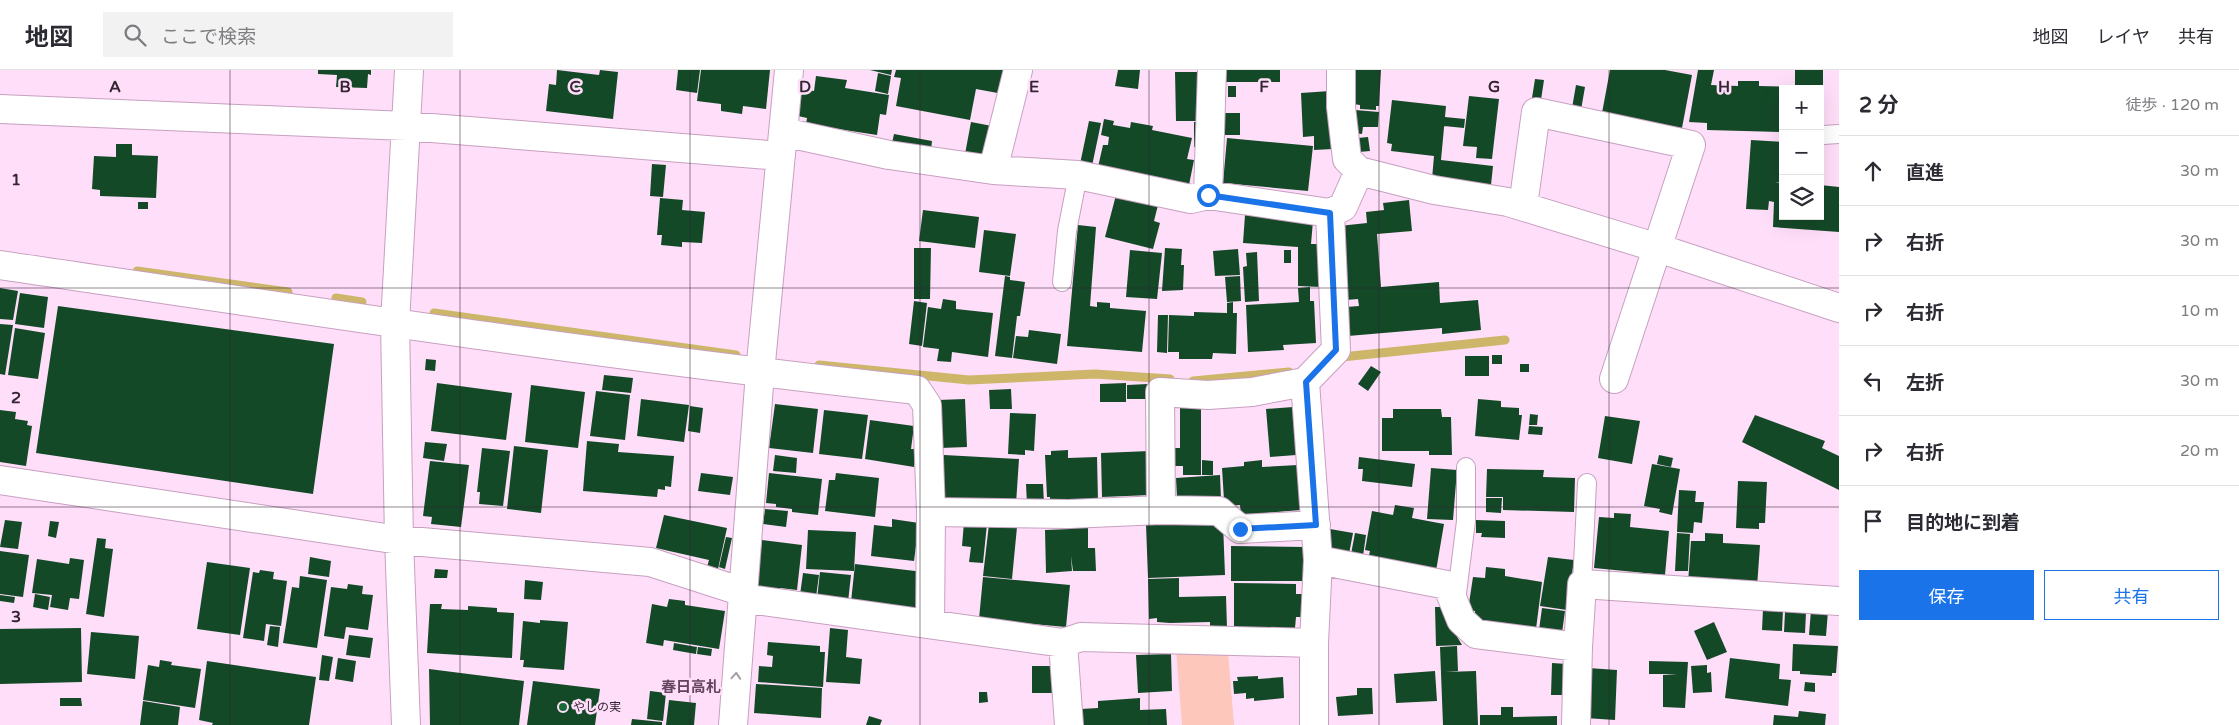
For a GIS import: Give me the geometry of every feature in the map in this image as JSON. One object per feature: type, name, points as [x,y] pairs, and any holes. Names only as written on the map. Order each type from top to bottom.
[{"type":"street","points":[[406,725],[399,540],[395,323],[409,70]]},
{"type":"street","points":[[733,725],[760,373],[789,70]]},
{"type":"street","points":[[993,170],[1018,70]]},
{"type":"street","points":[[1208,195],[1212,70]]},
{"type":"street","points":[[1342,70],[1341,107],[1347,159],[1359,171],[1434,190],[1508,202],[1658,248],[1839,308]]},
{"type":"street","points":[[0,109],[782,144],[889,155],[993,170],[1078,175],[1190,199],[1208,195],[1330,213],[1342,207],[1359,171]]},
{"type":"street","points":[[1522,206],[1536,112],[1691,144],[1614,379]]},
{"type":"street","points":[[1161,510],[1160,392],[1208,395],[1252,392],[1306,382],[1336,350],[1330,213]]},
{"type":"street","points":[[0,264],[395,323],[760,373],[917,390],[927,405],[931,512],[930,624]]},
{"type":"street","points":[[1306,382],[1318,560],[1314,643],[1314,725]]},
{"type":"street","points":[[0,480],[399,540],[650,562],[743,595],[1064,643],[1081,637],[1314,643]]},
{"type":"street","points":[[931,512],[1069,514],[1161,510],[1219,511],[1240,529],[1316,525]]},
{"type":"street","points":[[1318,560],[1447,585],[1461,620],[1476,634],[1578,647]]},
{"type":"street","points":[[1576,725],[1582,584],[1839,601]]},
{"type":"street","points":[[1064,643],[1069,725]]},
{"type":"lane","points":[[1062,282],[1067,231],[1078,175]]},
{"type":"lane","points":[[1455,606],[1466,521],[1466,467]]},
{"type":"lane","points":[[1582,584],[1586,483]]},
{"type":"shaded area","points":[[1176,649],[1228,651],[1234,725],[1182,725]]},
{"type":"building","points":[[318,70],[371,70],[371,75],[368,74],[367,88],[336,87],[337,75],[318,74]]},
{"type":"building","points":[[557,70],[599,75],[600,70],[618,72],[613,119],[546,111],[549,84],[556,85]]},
{"type":"building","points":[[678,70],[700,70],[697,93],[676,90]]},
{"type":"building","points":[[701,70],[770,70],[766,109],[743,106],[742,114],[721,111],[721,104],[697,101]]},
{"type":"building","points":[[870,70],[892,70],[891,75]]},
{"type":"building","points":[[896,70],[1008,70],[1003,94],[976,89],[970,120],[896,106],[901,78],[894,77]]},
{"type":"building","points":[[1118,70],[1140,70],[1138,89],[1115,86]]},
{"type":"building","points":[[1224,70],[1280,70],[1280,82],[1224,82]]},
{"type":"building","points":[[1355,70],[1381,70],[1379,106],[1376,106],[1376,110],[1360,109],[1360,105],[1353,104]]},
{"type":"building","points":[[1610,70],[1665,70],[1692,75],[1682,128],[1602,113]]},
{"type":"building","points":[[1698,70],[1714,70],[1711,85],[1738,86],[1738,81],[1759,81],[1759,86],[1779,87],[1779,132],[1707,130],[1707,123],[1689,122]]},
{"type":"building","points":[[1795,70],[1823,70],[1823,85],[1795,85]]},
{"type":"building","points":[[1175,72],[1205,72],[1205,121],[1176,121]]},
{"type":"building","points":[[878,73],[891,76],[888,94],[875,91]]},
{"type":"building","points":[[816,76],[847,80],[845,88],[889,95],[886,115],[880,114],[877,135],[806,124],[807,118],[798,116],[802,89],[814,91]]},
{"type":"building","points":[[1535,79],[1544,80],[1541,100],[1532,98]]},
{"type":"building","points":[[1576,85],[1585,87],[1581,110],[1572,108]]},
{"type":"building","points":[[1228,86],[1236,86],[1236,97],[1228,97]]},
{"type":"building","points":[[1330,91],[1333,149],[1314,150],[1314,136],[1303,137],[1301,93]]},
{"type":"building","points":[[1469,96],[1499,99],[1492,159],[1476,158],[1477,147],[1463,146]]},
{"type":"building","points":[[1392,100],[1446,106],[1441,160],[1493,166],[1491,185],[1432,179],[1434,156],[1391,151],[1392,144],[1387,143]]},
{"type":"building","points":[[1355,110],[1379,112],[1378,127],[1363,127],[1362,134],[1354,133]]},
{"type":"building","points":[[1224,113],[1240,113],[1240,135],[1225,135]]},
{"type":"building","points":[[1445,117],[1465,119],[1464,128],[1444,126]]},
{"type":"building","points":[[1104,119],[1114,121],[1113,125],[1130,128],[1131,122],[1153,126],[1152,130],[1192,138],[1187,159],[1194,160],[1189,185],[1098,167],[1103,145],[1108,145],[1109,137],[1101,135]]},
{"type":"building","points":[[1089,121],[1101,123],[1092,166],[1080,164]]},
{"type":"building","points":[[971,122],[992,126],[986,158],[965,154]]},
{"type":"building","points":[[1194,122],[1204,122],[1204,148],[1194,147]]},
{"type":"building","points":[[894,134],[932,141],[931,150],[892,143]]},
{"type":"building","points":[[1368,137],[1370,151],[1359,152],[1358,138]]},
{"type":"building","points":[[1227,138],[1313,146],[1308,191],[1223,183]]},
{"type":"building","points":[[1751,140],[1779,142],[1779,182],[1775,182],[1779,182],[1779,220],[1824,220],[1824,185],[1839,187],[1839,232],[1773,227],[1774,202],[1769,201],[1768,210],[1746,209]]},
{"type":"building","points":[[116,144],[132,144],[132,155],[158,156],[156,198],[100,196],[100,190],[92,189],[94,156],[116,157]]},
{"type":"building","points":[[652,164],[666,165],[663,197],[650,196]]},
{"type":"building","points":[[1116,195],[1158,205],[1154,221],[1160,223],[1153,249],[1105,237]]},
{"type":"building","points":[[660,198],[683,200],[682,210],[705,212],[702,243],[682,242],[682,247],[661,245],[662,235],[657,235]]},
{"type":"building","points":[[1409,200],[1412,231],[1377,234],[1381,287],[1439,282],[1440,303],[1478,300],[1481,330],[1442,334],[1442,328],[1348,336],[1346,307],[1359,306],[1358,299],[1346,300],[1339,226],[1367,223],[1366,212],[1384,210],[1383,203]]},
{"type":"building","points":[[138,202],[148,202],[148,209],[138,209]]},
{"type":"building","points":[[923,210],[979,217],[975,248],[919,241]]},
{"type":"building","points":[[1245,215],[1313,221],[1311,244],[1321,244],[1321,287],[1298,286],[1298,247],[1243,243]]},
{"type":"building","points":[[1078,225],[1096,227],[1090,306],[1097,307],[1097,302],[1110,303],[1110,308],[1146,311],[1142,352],[1067,346]]},
{"type":"building","points":[[984,230],[1016,234],[1010,276],[979,272]]},
{"type":"building","points":[[914,248],[931,248],[930,299],[914,299]]},
{"type":"building","points":[[1165,248],[1182,249],[1181,265],[1184,265],[1183,290],[1162,291]]},
{"type":"building","points":[[1238,249],[1240,275],[1215,276],[1213,251]]},
{"type":"building","points":[[1130,250],[1162,253],[1157,299],[1126,297]]},
{"type":"building","points":[[1284,250],[1291,250],[1291,263],[1284,263]]},
{"type":"building","points":[[1257,252],[1259,301],[1245,302],[1243,267],[1247,266],[1246,253]]},
{"type":"building","points":[[1005,276],[1010,277],[1010,280],[1025,282],[1020,316],[1017,316],[1012,358],[995,356]]},
{"type":"building","points":[[1240,276],[1241,301],[1227,302],[1225,277]]},
{"type":"building","points":[[1310,287],[1310,301],[1314,301],[1316,343],[1283,345],[1284,350],[1248,352],[1246,305],[1299,302],[1298,288]]},
{"type":"building","points":[[0,288],[18,291],[13,320],[0,319]]},
{"type":"building","points":[[20,293],[48,297],[44,328],[15,324]]},
{"type":"building","points":[[943,299],[956,301],[956,309],[993,313],[988,357],[952,352],[951,362],[937,361],[939,349],[923,347],[928,307],[941,309]]},
{"type":"building","points":[[914,301],[927,303],[922,346],[909,344]]},
{"type":"building","points":[[1233,302],[1233,313],[1237,313],[1236,354],[1213,353],[1212,359],[1179,359],[1179,352],[1168,352],[1169,315],[1194,316],[1194,312],[1227,313],[1227,303]]},
{"type":"building","points":[[58,306],[334,344],[313,494],[36,453]]},
{"type":"building","points":[[1158,315],[1168,315],[1167,353],[1157,352]]},
{"type":"building","points":[[0,324],[13,325],[5,375],[0,374]]},
{"type":"building","points":[[15,328],[45,333],[38,379],[8,375]]},
{"type":"building","points":[[1029,330],[1061,334],[1057,364],[1013,358],[1016,336],[1028,337]]},
{"type":"building","points":[[1492,355],[1502,355],[1502,364],[1492,364]]},
{"type":"building","points":[[1465,356],[1489,356],[1489,376],[1465,376]]},
{"type":"building","points":[[426,359],[436,360],[435,371],[425,370]]},
{"type":"building","points":[[1520,364],[1529,364],[1529,372],[1520,372]]},
{"type":"building","points":[[1371,366],[1381,372],[1368,391],[1358,384]]},
{"type":"building","points":[[604,375],[633,378],[631,393],[602,390]]},
{"type":"building","points":[[437,383],[512,393],[506,440],[431,431]]},
{"type":"building","points":[[1126,383],[1126,402],[1100,402],[1100,384]]},
{"type":"building","points":[[1148,384],[1149,399],[1127,399],[1127,385]]},
{"type":"building","points":[[531,385],[585,392],[578,448],[525,442]]},
{"type":"building","points":[[1011,389],[1012,409],[990,409],[989,390]]},
{"type":"building","points":[[596,391],[630,395],[625,440],[590,436]]},
{"type":"building","points":[[641,399],[689,405],[684,442],[637,436]]},
{"type":"building","points":[[965,399],[967,447],[940,448],[938,400]]},
{"type":"building","points":[[1478,399],[1501,401],[1501,407],[1519,408],[1519,415],[1522,415],[1519,440],[1475,436]]},
{"type":"building","points":[[775,404],[818,409],[813,453],[769,448]]},
{"type":"building","points":[[1180,404],[1201,404],[1201,475],[1183,475],[1183,466],[1173,466],[1173,448],[1180,448]]},
{"type":"building","points":[[690,406],[703,408],[700,433],[688,431]]},
{"type":"building","points":[[1293,407],[1296,455],[1270,457],[1266,409]]},
{"type":"building","points":[[1393,409],[1441,409],[1442,417],[1451,417],[1452,455],[1429,455],[1429,451],[1382,451],[1382,418],[1393,418]]},
{"type":"building","points":[[0,410],[16,412],[15,419],[28,421],[27,425],[32,426],[26,466],[0,462]]},
{"type":"building","points":[[824,410],[868,415],[862,459],[819,454]]},
{"type":"building","points":[[1010,413],[1036,414],[1034,451],[1025,450],[1025,455],[1008,454]]},
{"type":"building","points":[[1530,414],[1538,415],[1537,425],[1529,425]]},
{"type":"building","points":[[1755,415],[1825,441],[1822,448],[1839,456],[1839,490],[1742,442]]},
{"type":"building","points":[[1605,416],[1640,421],[1632,464],[1598,458]]},
{"type":"building","points":[[870,420],[914,426],[911,449],[916,449],[914,467],[865,459]]},
{"type":"building","points":[[1529,426],[1543,427],[1542,435],[1528,434]]},
{"type":"building","points":[[587,441],[619,444],[618,452],[674,456],[671,487],[665,486],[665,490],[658,489],[657,497],[583,491]]},
{"type":"building","points":[[425,442],[447,444],[444,461],[423,458]]},
{"type":"building","points":[[514,446],[548,450],[541,513],[507,509]]},
{"type":"building","points":[[482,448],[510,451],[503,506],[479,504],[480,492],[477,492]]},
{"type":"building","points":[[1068,450],[1068,458],[1097,457],[1098,501],[1050,503],[1050,497],[1047,497],[1045,455],[1051,455],[1051,451]]},
{"type":"building","points":[[1150,451],[1151,495],[1102,497],[1101,453]]},
{"type":"building","points":[[775,455],[797,458],[796,473],[773,471]]},
{"type":"building","points":[[944,455],[1019,459],[1016,504],[941,500]]},
{"type":"building","points":[[1659,455],[1673,458],[1671,467],[1657,464]]},
{"type":"building","points":[[1359,457],[1415,464],[1412,487],[1362,481],[1363,469],[1358,469]]},
{"type":"building","points":[[1202,460],[1213,461],[1213,475],[1202,475]]},
{"type":"building","points":[[1262,460],[1262,467],[1298,465],[1301,510],[1241,515],[1240,505],[1230,506],[1224,500],[1222,468],[1244,466],[1244,462]]},
{"type":"building","points":[[430,461],[469,465],[461,527],[431,524],[432,517],[423,516]]},
{"type":"building","points":[[1652,464],[1680,469],[1672,515],[1659,512],[1660,509],[1644,506]]},
{"type":"building","points":[[1431,468],[1457,470],[1453,520],[1427,519]]},
{"type":"building","points":[[1487,469],[1544,470],[1543,477],[1575,478],[1574,512],[1503,510],[1503,497],[1486,497]]},
{"type":"building","points":[[701,473],[733,477],[730,495],[698,491]]},
{"type":"building","points":[[769,473],[822,479],[818,515],[792,512],[792,509],[776,507],[776,504],[766,503]]},
{"type":"building","points":[[836,473],[879,478],[875,517],[825,511],[829,480],[835,480]]},
{"type":"building","points":[[1220,475],[1221,499],[1177,498],[1176,478]]},
{"type":"building","points":[[1738,481],[1767,482],[1765,523],[1759,523],[1759,529],[1736,528]]},
{"type":"building","points":[[1026,484],[1043,484],[1044,504],[1027,505]]},
{"type":"building","points":[[1679,490],[1696,491],[1695,502],[1704,502],[1702,523],[1694,522],[1693,533],[1677,532]]},
{"type":"building","points":[[1486,498],[1502,498],[1501,513],[1486,512]]},
{"type":"building","points":[[1395,505],[1414,508],[1412,518],[1444,524],[1436,571],[1368,559],[1370,551],[1365,550],[1372,511],[1393,515]]},
{"type":"building","points":[[765,509],[788,511],[786,527],[763,524]]},
{"type":"building","points":[[1614,513],[1631,514],[1630,527],[1669,531],[1665,575],[1594,568],[1599,517],[1614,518]]},
{"type":"building","points":[[664,515],[727,528],[718,569],[707,567],[709,560],[656,548]]},
{"type":"building","points":[[892,519],[919,523],[914,561],[871,556],[874,525],[892,527]]},
{"type":"building","points":[[5,520],[22,522],[18,549],[0,547]]},
{"type":"building","points":[[1476,520],[1505,521],[1505,538],[1481,537],[1482,533],[1476,533]]},
{"type":"building","points":[[50,521],[59,522],[56,538],[48,536]]},
{"type":"building","points":[[964,522],[987,524],[983,563],[969,562],[971,547],[962,546]]},
{"type":"building","points":[[1223,523],[1225,575],[1148,578],[1146,525]]},
{"type":"building","points":[[989,524],[1017,527],[1012,579],[983,576]]},
{"type":"building","points":[[1071,525],[1088,525],[1088,548],[1095,548],[1096,571],[1073,571],[1071,556],[1072,571],[1046,573],[1045,530],[1071,529]]},
{"type":"building","points":[[1330,529],[1353,533],[1349,554],[1336,552],[1327,542]]},
{"type":"building","points":[[808,530],[856,532],[854,571],[806,569]]},
{"type":"building","points":[[1355,533],[1366,535],[1363,556],[1351,554]]},
{"type":"building","points":[[1677,533],[1690,534],[1688,571],[1675,571]]},
{"type":"building","points":[[1705,533],[1723,534],[1723,543],[1760,545],[1757,587],[1688,583],[1691,541],[1705,541]]},
{"type":"building","points":[[726,537],[732,538],[725,569],[719,567]]},
{"type":"building","points":[[97,538],[106,539],[105,548],[113,549],[104,617],[86,614]]},
{"type":"building","points":[[762,540],[802,545],[797,590],[780,588],[780,594],[756,591]]},
{"type":"building","points":[[1231,546],[1304,547],[1304,581],[1231,581]]},
{"type":"building","points":[[0,551],[29,555],[23,597],[0,594]]},
{"type":"building","points":[[310,557],[331,561],[329,577],[308,574]]},
{"type":"building","points":[[1548,557],[1574,560],[1567,610],[1540,606]]},
{"type":"building","points":[[70,558],[84,560],[79,599],[70,598],[68,610],[50,607],[52,595],[32,593],[37,559],[69,564]]},
{"type":"building","points":[[207,562],[250,568],[240,635],[197,629]]},
{"type":"building","points":[[855,564],[924,572],[919,610],[851,602]]},
{"type":"building","points":[[1486,567],[1505,569],[1505,576],[1542,582],[1536,629],[1474,621],[1475,611],[1468,610],[1473,577],[1485,578]]},
{"type":"building","points":[[435,569],[448,570],[447,578],[434,578]]},
{"type":"building","points":[[260,570],[274,572],[273,579],[287,581],[281,626],[266,624],[264,641],[243,638],[253,572],[259,573]]},
{"type":"building","points":[[820,572],[851,575],[848,602],[817,599]]},
{"type":"building","points":[[803,573],[819,575],[816,597],[800,595]]},
{"type":"building","points":[[300,576],[327,580],[317,648],[283,643],[292,587],[299,588]]},
{"type":"building","points":[[983,577],[1070,585],[1066,627],[979,619]]},
{"type":"building","points":[[1179,578],[1179,597],[1226,596],[1227,628],[1210,629],[1210,622],[1170,623],[1157,622],[1157,618],[1149,619],[1148,579]]},
{"type":"building","points":[[525,580],[543,582],[541,600],[524,599]]},
{"type":"building","points":[[1234,583],[1296,584],[1296,594],[1302,594],[1302,617],[1296,617],[1295,628],[1234,628]]},
{"type":"building","points":[[348,584],[363,586],[362,594],[373,595],[368,630],[346,627],[344,639],[324,636],[331,587],[347,589]]},
{"type":"building","points":[[35,594],[50,597],[48,610],[33,607]]},
{"type":"building","points":[[0,595],[15,597],[14,603],[0,601]]},
{"type":"building","points":[[669,599],[685,601],[685,605],[725,611],[719,649],[664,640],[663,646],[646,643],[652,604],[667,607]]},
{"type":"building","points":[[430,604],[442,604],[441,609],[468,610],[468,606],[497,608],[497,612],[514,613],[512,658],[427,653]]},
{"type":"building","points":[[1435,607],[1448,607],[1449,623],[1462,645],[1436,646]]},
{"type":"building","points":[[1542,608],[1565,611],[1562,633],[1539,630]]},
{"type":"building","points":[[1763,609],[1783,610],[1782,631],[1762,630]]},
{"type":"building","points":[[1811,610],[1828,611],[1826,636],[1809,635]]},
{"type":"building","points":[[1785,612],[1806,613],[1805,633],[1784,632]]},
{"type":"building","points":[[540,620],[568,622],[564,670],[523,667],[524,660],[520,660],[523,621],[540,623]]},
{"type":"building","points":[[1714,622],[1727,652],[1707,660],[1694,631]]},
{"type":"building","points":[[270,626],[280,627],[278,647],[267,645]]},
{"type":"building","points":[[81,628],[82,682],[0,684],[0,629]]},
{"type":"building","points":[[830,628],[848,630],[846,657],[862,659],[860,684],[826,682]]},
{"type":"building","points":[[91,632],[139,636],[135,679],[87,674]]},
{"type":"building","points":[[349,635],[373,638],[370,658],[346,655]]},
{"type":"building","points":[[768,642],[820,646],[820,652],[825,652],[823,687],[758,682],[759,666],[772,667],[773,656],[767,655]]},
{"type":"building","points":[[674,643],[697,647],[696,654],[673,650]]},
{"type":"building","points":[[1793,644],[1838,646],[1836,673],[1832,673],[1832,676],[1800,674],[1800,671],[1792,671]]},
{"type":"building","points":[[1457,646],[1458,671],[1445,672],[1476,671],[1478,725],[1443,725],[1440,647]]},
{"type":"building","points":[[698,647],[712,649],[711,656],[697,654]]},
{"type":"building","points":[[1171,654],[1172,691],[1138,693],[1136,655]]},
{"type":"building","points":[[322,655],[333,657],[329,681],[319,680]]},
{"type":"building","points":[[338,658],[356,661],[353,682],[335,679]]},
{"type":"building","points":[[1730,658],[1780,664],[1779,679],[1791,680],[1788,706],[1725,698]]},
{"type":"building","points":[[160,660],[172,662],[171,665],[201,669],[195,708],[143,700],[148,665],[159,667]]},
{"type":"building","points":[[207,661],[316,677],[309,725],[212,725],[213,723],[199,720]]},
{"type":"building","points":[[1649,661],[1688,662],[1685,708],[1663,707],[1663,675],[1677,674],[1649,674]]},
{"type":"building","points":[[1552,663],[1567,664],[1566,695],[1551,695]]},
{"type":"building","points":[[1707,665],[1707,673],[1711,672],[1712,692],[1693,693],[1691,666]]},
{"type":"building","points":[[1032,666],[1053,666],[1054,693],[1032,693]]},
{"type":"building","points":[[1588,668],[1617,670],[1615,720],[1585,718]]},
{"type":"building","points":[[429,669],[524,681],[519,725],[430,725]]},
{"type":"building","points":[[1435,671],[1437,701],[1396,703],[1394,674]]},
{"type":"building","points":[[1258,676],[1258,679],[1283,677],[1284,698],[1254,701],[1254,698],[1246,699],[1246,693],[1234,694],[1233,681],[1238,681],[1237,677]]},
{"type":"building","name":"やしの実","points":[[533,681],[600,689],[595,725],[527,725]]},
{"type":"building","points":[[1805,682],[1815,683],[1815,692],[1804,691]]},
{"type":"building","points":[[756,684],[822,688],[821,718],[754,713]]},
{"type":"building","points":[[1357,688],[1372,688],[1373,714],[1338,716],[1336,697],[1357,695]]},
{"type":"building","points":[[650,691],[666,693],[663,721],[647,719]]},
{"type":"building","points":[[979,692],[987,692],[988,702],[979,703]]},
{"type":"building","points":[[60,698],[81,698],[82,706],[60,706]]},
{"type":"building","points":[[1140,698],[1140,710],[1166,709],[1167,725],[1084,725],[1084,723],[1081,723],[1081,709],[1098,708],[1098,701]]},
{"type":"building","points":[[669,700],[696,703],[694,725],[666,725]]},
{"type":"building","points":[[143,701],[180,707],[178,725],[140,725]]},
{"type":"building","points":[[1501,707],[1513,707],[1513,717],[1557,716],[1557,725],[1480,725],[1480,715],[1501,715]]},
{"type":"building","points":[[1799,711],[1826,714],[1825,725],[1773,725],[1774,715],[1798,717]]},
{"type":"building","points":[[869,716],[882,720],[880,725],[866,725]]},
{"type":"building","points":[[632,719],[662,722],[662,725],[631,725]]},
{"type":"waterway","points":[[137,271],[288,292]]},
{"type":"waterway","points":[[336,298],[362,302]]},
{"type":"waterway","points":[[434,313],[736,355]]},
{"type":"waterway","points":[[1342,357],[1505,340]]},
{"type":"waterway","points":[[819,365],[969,380],[1095,374],[1170,379]]},
{"type":"waterway","points":[[1193,381],[1289,372]]},
{"type":"place","name":"やしの実","points":[[563,707]]},
{"type":"district","name":"春日高札","points":[[691,687]]},
{"type":"route","points":[[1208,195],[1330,213],[1336,350],[1306,382],[1316,525],[1240,529]]}]
